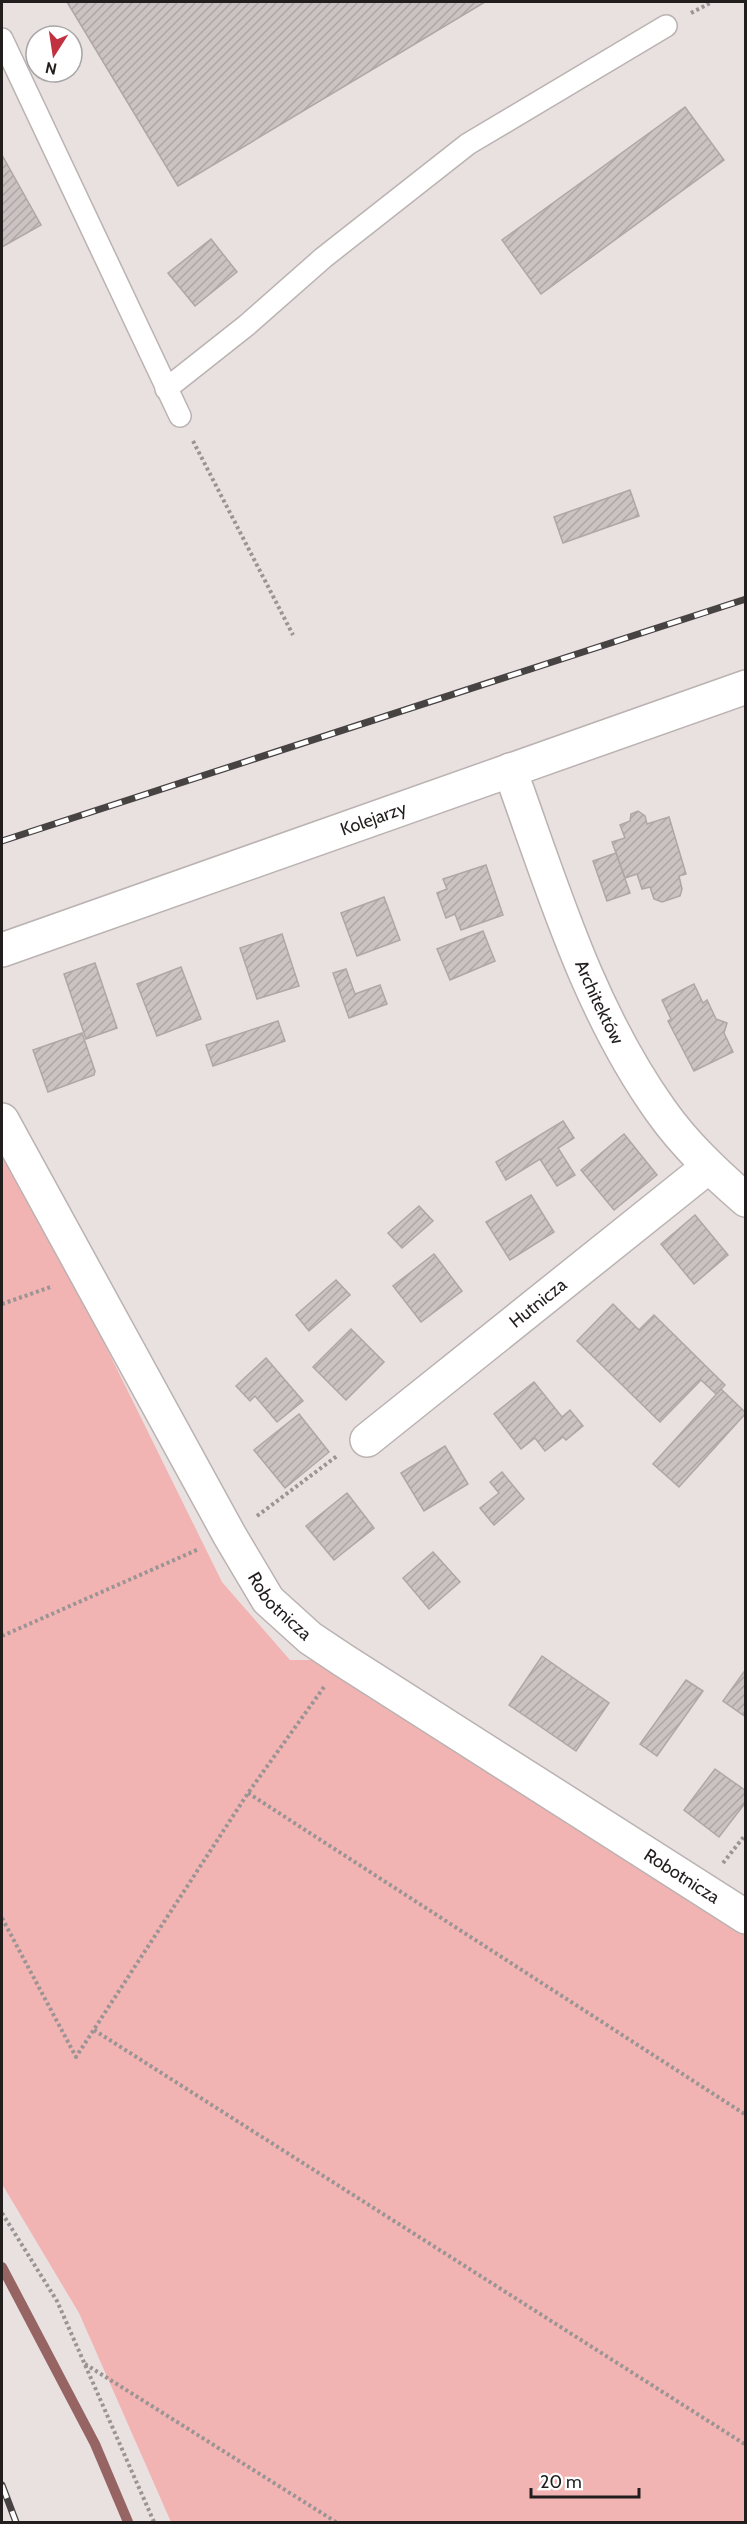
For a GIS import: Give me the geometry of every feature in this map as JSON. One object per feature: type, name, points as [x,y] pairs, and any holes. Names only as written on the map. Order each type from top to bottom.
[{"type":"street","name":"Kolejarzy","points":[[2,950],[746,687]]},
{"type":"street","name":"Architektów","points":[[510,770],[578,956],[616,1040],[661,1112],[708,1167],[746,1200]]},
{"type":"street","name":"Robotnicza","points":[[2,1120],[230,1536],[268,1600],[310,1638],[343,1660],[746,1917]]},
{"type":"street","name":"Hutnicza","points":[[367,1440],[708,1167]]},
{"type":"lane","points":[[166,389],[248,326],[322,258],[468,144],[666,26]]},
{"type":"lane","points":[[2,39],[180,416]]},
{"type":"path","points":[[180,416],[293,635]]},
{"type":"path","points":[[2,1304],[87,1274]]},
{"type":"path","points":[[2,1636],[230,1536],[350,1446],[367,1440]]},
{"type":"path","points":[[2,1918],[76,2056],[248,1793],[343,1660]]},
{"type":"path","points":[[248,1793],[746,2115]]},
{"type":"path","points":[[94,2030],[746,2445]]},
{"type":"path","points":[[2,2213],[57,2301],[154,2523]]},
{"type":"path","points":[[84,2363],[121,2384],[336,2523]]},
{"type":"shaded area","points":[[2,1136],[222,1582],[290,1660],[343,1660],[745,1917],[745,2522],[171,2522],[79,2313],[2,2184]]},
{"type":"building","points":[[67,2],[485,2],[178,186],[84,30],[84,24],[80,24]]},
{"type":"building","points":[[685,107],[724,160],[541,294],[502,240]]},
{"type":"building","points":[[2,155],[41,225],[2,247]]},
{"type":"building","points":[[211,239],[237,272],[195,306],[168,273]]},
{"type":"building","points":[[630,490],[639,516],[563,543],[554,517]]},
{"type":"building","points":[[638,811],[645,816],[647,824],[669,817],[686,874],[679,876],[682,889],[680,896],[662,902],[654,899],[650,887],[642,889],[637,874],[625,878],[612,842],[625,838],[620,825],[630,821],[631,814]]},
{"type":"building","points":[[616,853],[630,893],[607,901],[593,861]]},
{"type":"building","points":[[486,865],[503,915],[461,930],[455,914],[446,918],[437,893],[447,889],[443,879]]},
{"type":"building","points":[[384,897],[400,940],[357,956],[341,913]]},
{"type":"building","points":[[483,931],[495,961],[450,980],[437,949]]},
{"type":"building","points":[[282,934],[299,986],[257,999],[240,948]]},
{"type":"building","points":[[95,963],[117,1028],[86,1039],[64,974]]},
{"type":"building","points":[[181,967],[201,1019],[157,1036],[137,984]]},
{"type":"building","points":[[346,969],[355,994],[380,985],[387,1004],[349,1018],[333,973]]},
{"type":"building","points":[[694,984],[703,1003],[707,1000],[716,1019],[727,1023],[724,1033],[733,1052],[694,1071],[668,1021],[671,1019],[662,1000]]},
{"type":"building","points":[[278,1021],[285,1041],[213,1066],[206,1045]]},
{"type":"building","points":[[82,1033],[95,1071],[94,1075],[48,1092],[33,1050]]},
{"type":"building","points":[[563,1121],[574,1138],[558,1148],[575,1175],[557,1186],[540,1159],[506,1180],[496,1162]]},
{"type":"building","points":[[624,1134],[657,1175],[614,1210],[581,1170]]},
{"type":"building","points":[[531,1195],[554,1232],[510,1260],[486,1222]]},
{"type":"building","points":[[419,1206],[433,1221],[402,1248],[388,1233]]},
{"type":"building","points":[[695,1215],[728,1255],[694,1284],[661,1244]]},
{"type":"building","points":[[434,1254],[462,1291],[421,1322],[393,1286]]},
{"type":"building","points":[[336,1280],[350,1295],[309,1331],[296,1315]]},
{"type":"building","points":[[613,1304],[639,1330],[654,1315],[725,1385],[716,1394],[701,1380],[660,1422],[577,1341]]},
{"type":"building","points":[[351,1329],[384,1362],[346,1400],[313,1367]]},
{"type":"building","points":[[266,1358],[303,1401],[277,1422],[255,1396],[250,1401],[236,1386]]},
{"type":"building","points":[[534,1382],[562,1417],[570,1410],[583,1426],[566,1440],[563,1437],[545,1451],[535,1438],[521,1449],[494,1414]]},
{"type":"building","points":[[721,1389],[746,1413],[679,1487],[653,1464]]},
{"type":"building","points":[[299,1414],[329,1452],[285,1488],[254,1450]]},
{"type":"building","points":[[445,1446],[468,1484],[424,1511],[401,1473]]},
{"type":"building","points":[[502,1472],[524,1499],[494,1525],[480,1508],[499,1493],[490,1482]]},
{"type":"building","points":[[347,1493],[374,1528],[334,1560],[306,1526]]},
{"type":"building","points":[[433,1552],[460,1582],[429,1609],[403,1578]]},
{"type":"building","points":[[542,1656],[609,1703],[576,1751],[509,1705]]},
{"type":"building","points":[[746,1669],[746,1717],[723,1701]]},
{"type":"building","points":[[686,1680],[703,1691],[657,1756],[640,1744]]},
{"type":"building","points":[[715,1769],[746,1791],[746,1802],[719,1837],[684,1810]]},
{"type":"waterway","points":[[2,2267],[95,2444],[128,2522]]},
{"type":"railway","points":[[2,841],[746,599]]},
{"type":"railway","points":[[2,2485],[16,2522]]}]
